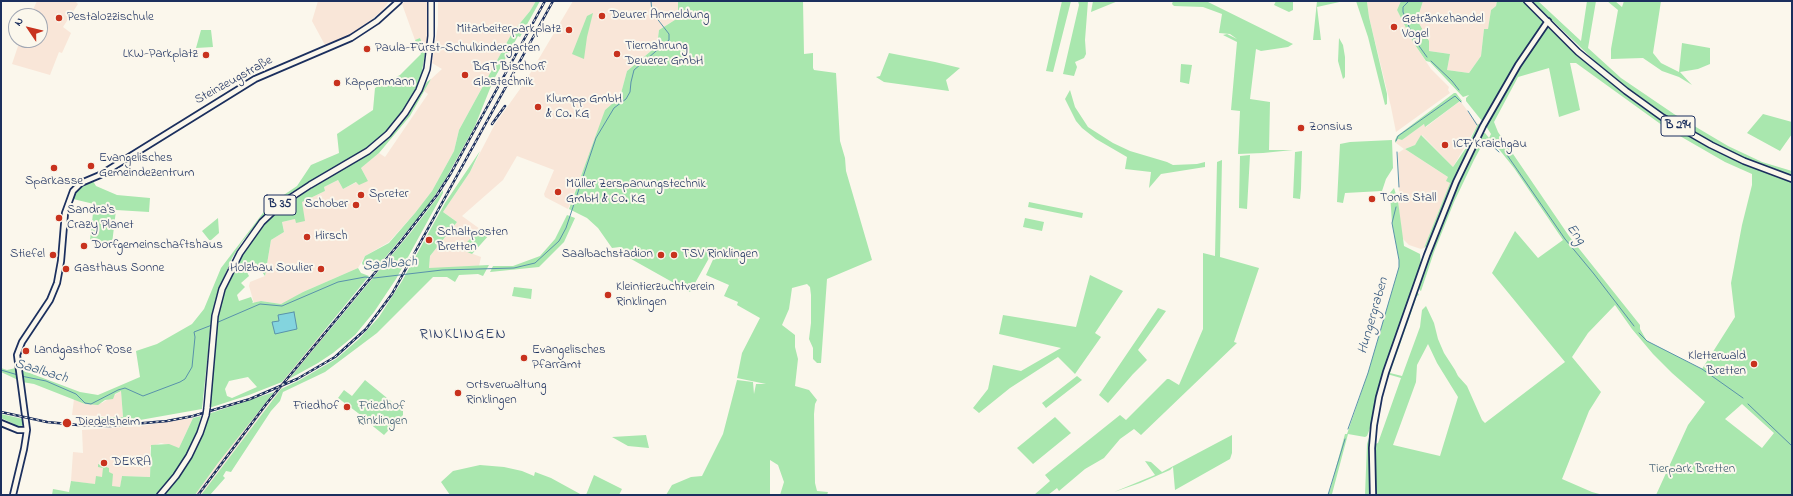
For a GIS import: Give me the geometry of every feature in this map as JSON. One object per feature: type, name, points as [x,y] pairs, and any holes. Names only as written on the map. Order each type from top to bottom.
[{"type":"main road","name":"B 35","points":[[160,495],[176,476],[189,456],[200,433],[206,415],[210,387],[215,316],[222,289],[233,265],[248,240],[262,222],[281,204],[360,156],[378,143],[405,114],[418,90],[427,68],[431,36],[432,1]]},
{"type":"main road","name":"B 294","points":[[1527,1],[1578,52],[1626,91],[1662,117],[1717,148],[1761,168],[1792,178]]},
{"type":"street","name":"Steinzeugstraße","points":[[26,430],[25,409],[19,378],[17,355],[20,346],[50,300],[57,283],[65,213],[70,195],[81,183],[100,175],[255,79],[351,38],[377,21],[399,1]]},
{"type":"street","points":[[1372,495],[1372,448],[1379,397],[1386,372],[1427,255],[1454,188],[1480,133],[1518,65],[1548,21]]},
{"type":"street","points":[[1,423],[18,430],[26,430],[24,450],[14,495]]},
{"type":"shaded area","points":[[37,1],[75,1],[78,4],[63,27],[71,33],[62,53],[59,52],[50,75],[12,64],[17,48],[48,48],[48,8],[34,8]]},
{"type":"shaded area","points":[[318,1],[389,1],[382,11],[356,32],[326,47],[312,21]]},
{"type":"shaded area","points":[[405,1],[427,1],[428,32],[425,50],[420,38],[415,40],[402,4]]},
{"type":"shaded area","points":[[438,1],[536,1],[512,33],[459,130],[454,151],[432,191],[389,242],[365,256],[358,268],[303,292],[289,301],[281,304],[261,301],[254,303],[249,286],[250,282],[265,276],[271,240],[284,232],[282,222],[295,219],[302,202],[325,191],[324,187],[338,180],[343,189],[357,182],[368,181],[361,168],[379,153],[385,157],[428,94],[424,91],[431,79],[442,69],[432,63],[438,25]]},
{"type":"shaded area","points":[[573,1],[678,1],[678,18],[659,30],[657,46],[627,71],[620,97],[605,110],[602,122],[568,209],[545,197],[544,194],[554,170],[517,156],[503,180],[462,216],[480,229],[460,249],[481,257],[479,266],[429,269],[430,256],[457,222],[443,212],[470,172],[495,124],[525,82]]},
{"type":"shaded area","points":[[1401,1],[1397,10],[1413,42],[1431,69],[1449,87],[1448,90],[1450,93],[1396,132],[1369,17],[1367,2]]},
{"type":"shaded area","points":[[1423,1],[1497,1],[1496,6],[1491,10],[1488,30],[1484,29],[1481,56],[1469,73],[1447,70],[1450,54],[1429,51],[1417,20]]},
{"type":"shaded area","points":[[1460,101],[1478,124],[1453,167],[1422,135],[1415,145],[1405,149],[1448,177],[1450,183],[1424,248],[1421,249],[1409,245],[1402,238],[1398,201],[1398,153],[1404,149],[1396,143],[1398,138],[1402,140],[1424,124],[1426,127]]},
{"type":"shaded area","points":[[324,331],[328,334],[269,404],[201,495],[195,495],[253,417]]},
{"type":"shaded area","points":[[121,391],[123,417],[72,415],[74,399],[85,404],[102,403]]},
{"type":"shaded area","points":[[193,418],[179,448],[161,443],[150,447],[150,477],[122,476],[120,488],[71,481],[73,452],[83,453],[82,430],[140,426]]},
{"type":"green space","points":[[536,1],[540,1],[520,37],[518,36],[493,81],[475,126],[445,180],[427,207],[374,271],[365,270],[362,263],[365,256],[389,243],[432,191],[454,151],[459,130],[512,33]]},
{"type":"green space","points":[[678,1],[803,1],[804,54],[813,53],[814,70],[836,73],[840,141],[845,158],[846,171],[872,260],[827,279],[821,363],[817,363],[813,359],[813,348],[809,339],[811,323],[811,295],[810,287],[807,284],[792,288],[789,309],[782,325],[795,335],[795,347],[798,359],[795,386],[809,390],[817,400],[814,414],[815,483],[817,491],[828,492],[827,495],[780,495],[784,482],[778,465],[770,460],[770,495],[666,495],[672,485],[691,477],[702,476],[723,434],[737,380],[753,382],[754,394],[756,384],[766,384],[737,378],[742,353],[760,318],[737,305],[738,302],[724,296],[729,285],[706,275],[716,253],[713,251],[690,292],[624,255],[624,249],[620,247],[612,248],[598,228],[587,218],[569,209],[605,110],[620,97],[627,71],[657,46],[659,30],[678,18]]},
{"type":"green space","points":[[1062,1],[1071,1],[1053,72],[1046,71]]},
{"type":"green space","points":[[1078,1],[1088,1],[1085,40],[1086,54],[1084,58],[1075,62],[1077,67],[1074,76],[1063,74],[1079,5]]},
{"type":"green space","points":[[1093,1],[1118,1],[1091,12]]},
{"type":"green space","points":[[1173,1],[1206,1],[1293,44],[1288,47],[1261,51],[1256,49],[1250,99],[1270,102],[1269,150],[1293,150],[1238,154],[1240,111],[1231,110],[1237,42],[1223,35],[1227,34],[1237,39],[1230,34],[1219,33],[1222,14],[1203,7],[1174,6],[1172,4]]},
{"type":"green space","points":[[1276,1],[1293,1],[1293,10],[1289,12],[1274,5]]},
{"type":"green space","points":[[1317,1],[1344,1],[1317,7],[1321,40],[1313,40]]},
{"type":"green space","points":[[1356,1],[1369,1],[1367,2],[1369,17],[1387,94],[1387,104],[1385,105],[1368,37]]},
{"type":"green space","name":"Tierpark Bretten","points":[[1401,1],[1423,1],[1417,20],[1429,41],[1429,51],[1450,54],[1447,70],[1469,73],[1481,56],[1484,29],[1488,29],[1491,10],[1496,6],[1497,1],[1524,1],[1570,47],[1621,86],[1532,1],[1538,1],[1581,41],[1587,1],[1596,1],[1588,48],[1621,78],[1674,114],[1728,146],[1762,162],[1792,171],[1792,495],[1656,495],[1688,425],[1705,402],[1653,354],[1632,329],[1615,305],[1588,333],[1572,357],[1601,392],[1589,411],[1562,479],[1592,492],[1603,495],[1374,495],[1375,444],[1378,443],[1401,378],[1387,374],[1417,291],[1419,295],[1417,296],[1390,373],[1402,376],[1420,327],[1422,310],[1426,306],[1434,323],[1438,339],[1444,353],[1458,376],[1467,386],[1482,420],[1485,423],[1565,362],[1492,273],[1515,231],[1538,258],[1563,240],[1514,168],[1490,138],[1481,147],[1454,202],[1434,252],[1421,291],[1417,288],[1461,174],[1482,133],[1485,133],[1489,138],[1491,134],[1466,101],[1466,98],[1469,95],[1463,97],[1430,62],[1426,61],[1413,42],[1397,10]],"holes":[[[1570,63],[1576,63],[1666,128],[1725,162],[1752,174],[1752,185],[1742,225],[1731,283],[1735,317],[1702,369],[1647,341],[1640,329],[1640,325],[1569,236],[1498,132],[1494,122],[1518,77],[1549,68],[1559,117],[1580,110]],[[1428,344],[1437,363],[1458,397],[1440,456],[1393,445],[1416,382],[1417,365]],[[1742,404],[1774,433],[1762,448],[1725,419]]]},
{"type":"green space","points":[[1607,1],[1615,1],[1622,7],[1624,1],[1661,1],[1653,53],[1661,63],[1679,72],[1682,43],[1710,48],[1710,64],[1698,69],[1680,72],[1692,85],[1679,77],[1662,71],[1643,58],[1611,59],[1611,49],[1618,10]]},
{"type":"green space","points":[[593,13],[587,37],[584,59],[572,54],[587,16]]},
{"type":"green space","points":[[201,30],[211,30],[213,47],[196,48]]},
{"type":"green space","points":[[420,38],[425,50],[427,42],[421,77],[406,108],[387,131],[367,150],[299,189],[262,217],[242,242],[232,258],[218,291],[212,314],[202,409],[140,420],[98,422],[98,417],[123,417],[121,391],[115,394],[113,399],[105,400],[98,405],[85,404],[34,384],[22,382],[19,369],[80,392],[98,395],[140,377],[136,351],[157,344],[192,324],[204,309],[221,268],[269,205],[297,186],[311,165],[339,153],[337,134],[373,110],[375,88],[400,75],[421,54],[415,40]]},
{"type":"green space","points":[[1339,38],[1343,45],[1345,57],[1345,77],[1343,79],[1338,61]]},
{"type":"green space","points":[[889,53],[960,68],[946,80],[949,91],[884,82],[876,77],[880,76]]},
{"type":"green space","points":[[1181,64],[1192,65],[1189,84],[1180,82]]},
{"type":"green space","points":[[431,79],[410,116],[379,153],[361,168],[368,181],[359,185],[356,182],[343,189],[338,180],[324,187],[325,191],[302,202],[305,221],[296,223],[295,219],[282,222],[284,232],[271,240],[265,276],[256,263],[246,270],[249,276],[241,283],[245,287],[237,295],[239,301],[251,297],[252,303],[261,301],[281,304],[303,292],[358,268],[361,273],[369,276],[282,382],[209,408],[218,315],[223,293],[238,261],[268,220],[301,195],[375,149],[402,122],[427,82]],"holes":[[[248,377],[257,387],[232,398],[227,396],[225,389],[229,381]]]},
{"type":"green space","points":[[1070,90],[1075,107],[1088,127],[1113,143],[1130,151],[1173,165],[1197,164],[1205,162],[1205,167],[1161,174],[1149,188],[1151,172],[1125,169],[1127,157],[1096,139],[1076,121],[1065,99]]},
{"type":"green space","points":[[1456,93],[1462,101],[1461,102],[1460,101],[1425,127],[1424,124],[1402,140],[1398,139],[1395,143],[1397,136]]},
{"type":"green space","points":[[1763,114],[1792,122],[1792,134],[1780,151],[1747,133]]},
{"type":"green space","points":[[1478,124],[1480,125],[1479,128],[1453,184],[1429,244],[1424,248],[1450,183],[1446,181],[1448,177],[1405,149],[1415,145],[1421,135],[1453,167],[1466,148]]},
{"type":"green space","points":[[1392,140],[1393,168],[1386,179],[1382,191],[1345,193],[1343,203],[1337,202],[1340,144],[1350,142]]},
{"type":"green space","points":[[480,151],[470,172],[443,212],[457,222],[430,256],[429,268],[489,265],[483,276],[478,274],[459,275],[455,282],[447,277],[433,277],[377,333],[325,372],[283,392],[280,401],[271,411],[231,472],[226,471],[223,476],[225,478],[210,495],[201,495],[281,389],[336,359],[359,339],[379,317],[402,281],[445,203]]},
{"type":"green space","points":[[1302,151],[1300,199],[1293,198],[1295,152]]},
{"type":"green space","points":[[1250,155],[1247,209],[1239,208],[1240,156]]},
{"type":"green space","points":[[1222,160],[1220,257],[1259,268],[1234,342],[1237,343],[1141,435],[1134,429],[1120,439],[1104,458],[1085,469],[1059,491],[1057,488],[1048,495],[1034,495],[1050,481],[1045,475],[1120,415],[1126,420],[1167,379],[1179,385],[1203,329],[1203,253],[1215,256],[1217,162]]},
{"type":"green space","points":[[93,181],[96,186],[117,195],[150,198],[149,212],[116,210],[112,244],[90,240],[94,204],[73,199],[78,188]]},
{"type":"green space","points":[[1394,188],[1398,201],[1404,246],[1420,254],[1421,264],[1384,370],[1372,423],[1367,436],[1365,437],[1348,434],[1332,494],[1327,495],[1330,490],[1345,434],[1347,434],[1368,373],[1399,267],[1392,223],[1390,193]]},
{"type":"green space","points":[[443,190],[443,193],[396,279],[374,312],[355,335],[333,353],[289,379],[411,232]]},
{"type":"green space","points":[[1029,202],[1083,213],[1082,218],[1028,207]]},
{"type":"green space","points":[[567,215],[575,218],[564,242],[539,267],[490,272],[493,266],[513,266],[540,256],[555,239]]},
{"type":"green space","points":[[218,218],[219,233],[210,241],[202,231]]},
{"type":"green space","points":[[1025,218],[1044,222],[1042,231],[1023,227]]},
{"type":"green space","points":[[480,229],[490,234],[472,254],[460,249]]},
{"type":"green space","points":[[1090,275],[1123,291],[1095,333],[1101,337],[1075,374],[1058,357],[1010,388],[979,413],[973,408],[988,389],[993,365],[1021,371],[1061,348],[999,334],[1003,315],[1076,327]]},
{"type":"green space","points":[[514,287],[532,289],[531,299],[512,296]]},
{"type":"green space","points":[[1158,308],[1166,311],[1138,350],[1147,360],[1108,403],[1099,395]]},
{"type":"green space","points":[[1,368],[7,370],[16,368],[18,380],[1,372]]},
{"type":"green space","points":[[1077,376],[1082,380],[1046,408],[1042,403]]},
{"type":"green space","name":"Friedhof Rinklingen","points":[[365,380],[403,411],[403,415],[384,435],[369,423],[370,422],[338,398],[344,390],[352,396]]},
{"type":"green space","points":[[274,392],[218,463],[195,495],[164,495],[192,457],[203,434],[208,414]]},
{"type":"green space","points":[[1,414],[23,419],[23,425],[19,427],[13,426],[14,424],[1,418]]},
{"type":"green space","points":[[201,416],[197,432],[188,453],[173,475],[156,495],[52,495],[53,489],[69,492],[71,481],[95,484],[96,476],[102,477],[103,468],[98,467],[98,464],[109,468],[109,472],[113,474],[112,486],[120,487],[122,476],[150,477],[151,445],[169,444],[179,448],[193,418]]},
{"type":"green space","points":[[1055,417],[1071,433],[1033,464],[1017,448]]},
{"type":"green space","points":[[1372,428],[1370,495],[1365,495],[1367,444]]},
{"type":"green space","points":[[646,435],[649,448],[628,446],[612,437]]},
{"type":"green space","points":[[1232,435],[1232,453],[1230,459],[1175,490],[1173,467],[1170,470],[1140,483],[1114,492],[1155,475],[1145,461],[1151,462],[1162,472]]},
{"type":"green space","points":[[480,465],[504,467],[522,471],[534,476],[535,472],[551,478],[582,495],[450,495],[441,482],[453,471]]},
{"type":"green space","points":[[594,475],[622,489],[619,495],[586,495]]},
{"type":"water","points":[[294,312],[297,329],[275,334],[272,322],[279,321],[278,315]]},
{"type":"waterway","name":"Saalbach","points":[[216,323],[260,304],[282,306],[338,282],[365,277],[374,278],[442,270],[514,268],[535,263],[559,241],[566,228],[596,138],[614,108],[626,99],[630,92],[634,70],[669,40],[669,34],[652,12],[651,1]]},
{"type":"waterway","name":"Hungergraben","points":[[1409,1],[1403,7],[1403,12],[1414,39],[1427,57]]},
{"type":"waterway","name":"Hungergraben","points":[[1431,61],[1452,81],[1459,90]]},
{"type":"waterway","name":"Hungergraben","points":[[1396,141],[1398,136],[1455,96],[1461,102]]},
{"type":"waterway","name":"Eng","points":[[1468,111],[1477,125]]},
{"type":"waterway","name":"Eng","points":[[1488,142],[1499,152]]},
{"type":"waterway","name":"Hungergraben","points":[[1397,152],[1399,187]]},
{"type":"waterway","name":"Eng","points":[[1505,152],[1565,239],[1634,326]]},
{"type":"waterway","name":"Hungergraben","points":[[1348,429],[1368,373],[1399,267],[1392,223],[1396,207]]},
{"type":"waterway","name":"Saalbach","points":[[21,376],[46,381],[76,394],[85,403],[91,404],[125,388],[143,396],[185,379],[192,367],[195,337],[194,332],[212,325]]},
{"type":"waterway","name":"Eng","points":[[1639,333],[1647,341],[1702,369],[1743,398]]},
{"type":"waterway","name":"Saalbach","points":[[1,370],[18,375]]},
{"type":"waterway","name":"Eng","points":[[1748,404],[1792,446]]},
{"type":"waterway","name":"Hungergraben","points":[[1328,495],[1345,439]]},
{"type":"railway","points":[[198,495],[267,403],[402,240],[437,195],[451,173],[545,1]]},
{"type":"railway","points":[[1,412],[47,422],[78,425],[110,426],[167,421],[193,416],[250,399],[297,379],[335,357],[366,329],[392,294],[553,1]]},
{"type":"railway","points":[[492,124],[505,106]]},
{"type":"place","name":"Deurer Anmeldung","points":[[602,16]]},
{"type":"place","name":"Pestalozzischule","points":[[59,18]]},
{"type":"place","name":"Getränkehandel Vogel","points":[[1394,27]]},
{"type":"place","name":"Mitarbeiterparkplatz","points":[[569,30]]},
{"type":"place","name":"Paula-Fürst-Schulkindergarten","points":[[367,49]]},
{"type":"place","name":"Tiernahrung Deuerer GmbH","points":[[617,54]]},
{"type":"place","name":"LKW-Parkplatz","points":[[206,55]]},
{"type":"place","name":"BGT Bischoff Glastechnik","points":[[465,75]]},
{"type":"place","name":"Kappenmann","points":[[337,83]]},
{"type":"place","name":"Klumpp GmbH & Co. KG","points":[[538,107]]},
{"type":"place","name":"Zonsius","points":[[1301,128]]},
{"type":"place","name":"ICF Kraichgau","points":[[1445,145]]},
{"type":"place","name":"Evangelisches Gemeindezentrum","points":[[91,166]]},
{"type":"place","name":"Sparkasse","points":[[54,168]]},
{"type":"place","name":"Müller Zerspanungstechnik GmbH & Co. KG","points":[[558,192]]},
{"type":"place","name":"Spreter","points":[[361,195]]},
{"type":"place","name":"Tonis Stall","points":[[1372,199]]},
{"type":"place","name":"Schober","points":[[356,205]]},
{"type":"place","name":"Sandra's Crazy Planet","points":[[59,218]]},
{"type":"place","name":"Hirsch","points":[[307,237]]},
{"type":"place","name":"Schaltposten Bretten","points":[[429,240]]},
{"type":"place","name":"Dorfgemeinschaftshaus","points":[[84,246]]},
{"type":"place","name":"Stiefel","points":[[53,255]]},
{"type":"place","name":"Saalbachstadion","points":[[661,255]]},
{"type":"place","name":"TSV Rinklingen","points":[[674,255]]},
{"type":"place","name":"Gasthaus Sonne","points":[[66,269]]},
{"type":"place","name":"Holzbau Soulier","points":[[321,269]]},
{"type":"place","name":"Kleintierzuchtverein Rinklingen","points":[[608,295]]},
{"type":"place","name":"Landgasthof Rose","points":[[26,351]]},
{"type":"place","name":"Evangelisches Pfarramt","points":[[524,358]]},
{"type":"place","name":"Kletterwald Bretten","points":[[1754,364]]},
{"type":"place","name":"Ortsverwaltung Rinklingen","points":[[458,393]]},
{"type":"place","name":"Friedhof","points":[[347,407]]},
{"type":"place","name":"Diedelsheim","points":[[67,423]]},
{"type":"place","name":"DEKRA","points":[[104,463]]},
{"type":"district","name":"RINKLINGEN","points":[[463,336]]}]
